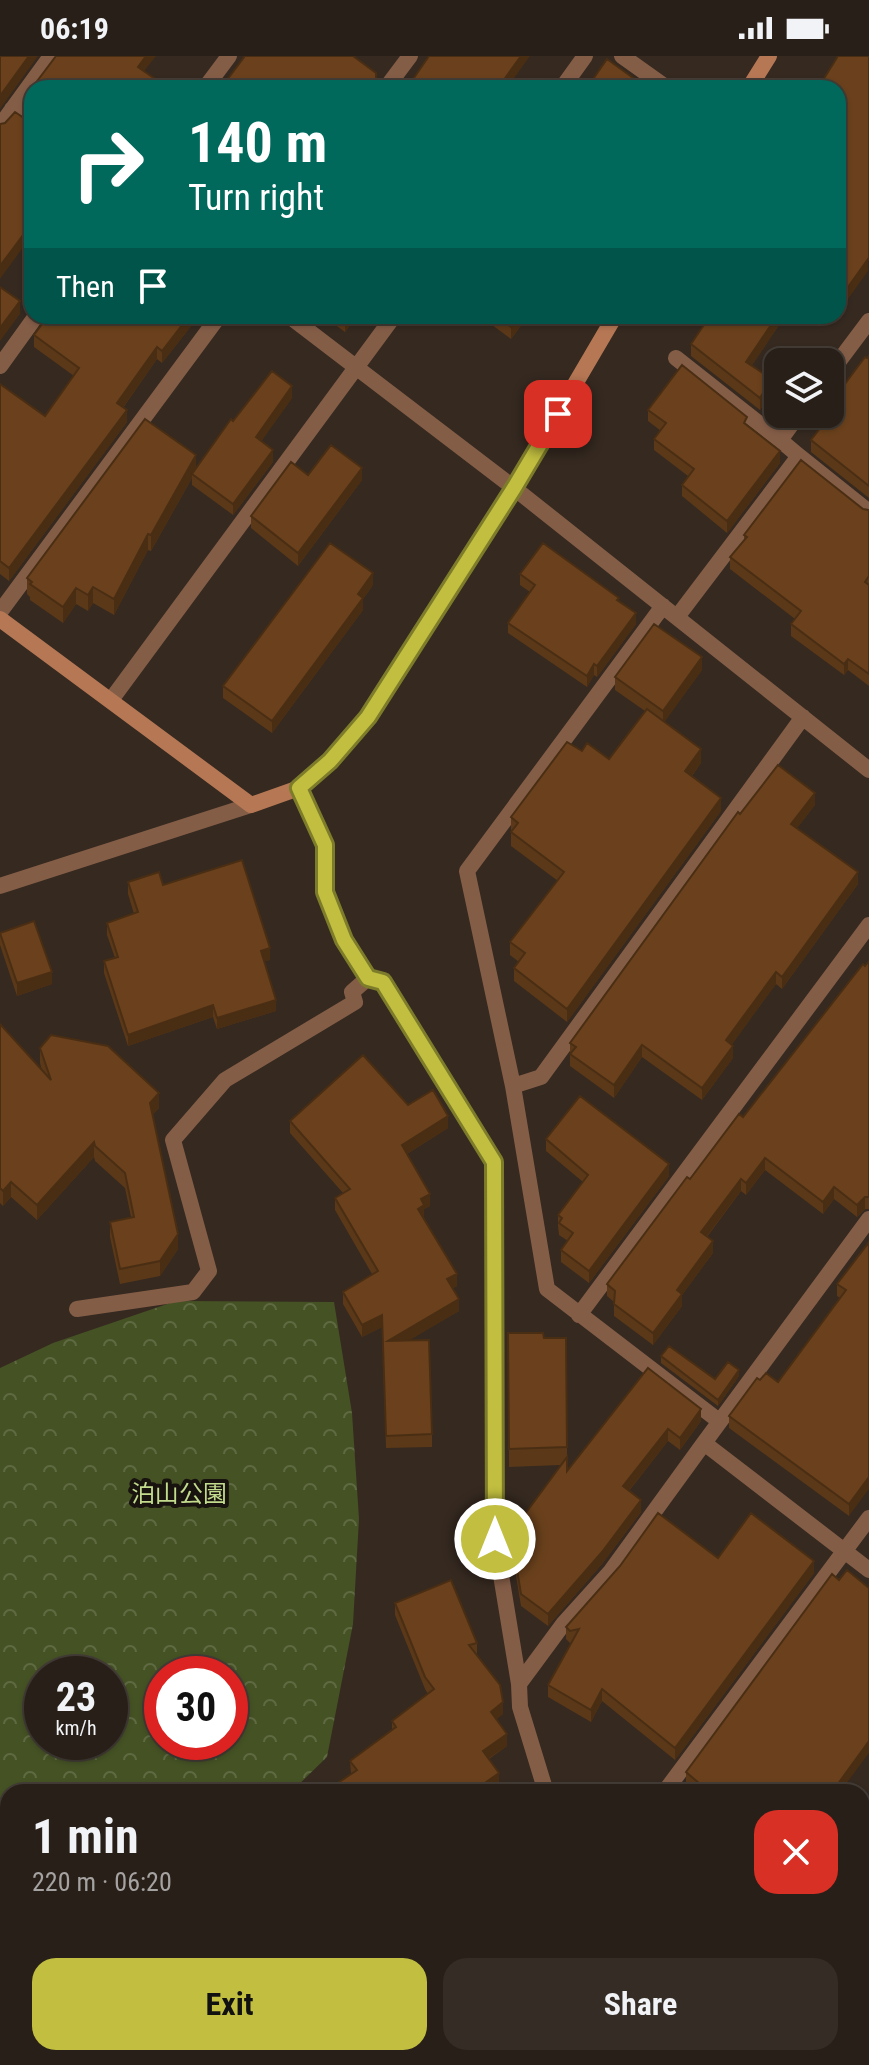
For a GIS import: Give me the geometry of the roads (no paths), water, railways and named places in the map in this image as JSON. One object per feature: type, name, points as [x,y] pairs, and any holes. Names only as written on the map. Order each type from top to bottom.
[{"type":"street","points":[[33,80],[51,56]]},
{"type":"street","points":[[211,80],[229,56]]},
{"type":"street","points":[[392,80],[410,56]]},
{"type":"street","points":[[568,80],[585,56]]},
{"type":"street","points":[[622,56],[656,80]]},
{"type":"street","points":[[754,80],[769,56]]},
{"type":"street","points":[[0,126],[24,93]]},
{"type":"street","points":[[12,109],[24,118]]},
{"type":"street","points":[[844,354],[869,321]]},
{"type":"street","points":[[0,366],[30,324]]},
{"type":"street","points":[[0,612],[213,324]]},
{"type":"street","points":[[300,324],[514,488],[869,770]]},
{"type":"street","points":[[111,700],[388,324]]},
{"type":"street","points":[[0,886],[299,788],[330,761],[368,717],[514,488],[610,324]]},
{"type":"street","points":[[676,358],[869,512]]},
{"type":"street","points":[[780,440],[789,428]]},
{"type":"street","points":[[719,1421],[547,1289],[513,1086],[467,871],[670,611],[799,456]]},
{"type":"street","points":[[0,619],[251,805]]},
{"type":"street","points":[[513,1086],[541,1077],[803,717]]},
{"type":"street","points":[[299,788],[325,845],[325,892],[344,940],[368,978],[383,982],[494,1162],[495,1539],[520,1707],[540,1784]]},
{"type":"street","points":[[579,1315],[869,925]]},
{"type":"street","points":[[77,1309],[193,1292],[209,1271],[173,1140],[225,1080],[355,1002],[352,992],[368,978]]},
{"type":"street","points":[[519,1684],[564,1623],[611,1571],[869,1219]]},
{"type":"street","points":[[704,1443],[869,1570]]},
{"type":"street","points":[[670,1784],[869,1518]]},
{"type":"park label","name":"泊山公園","points":[[179,1494]]}]
